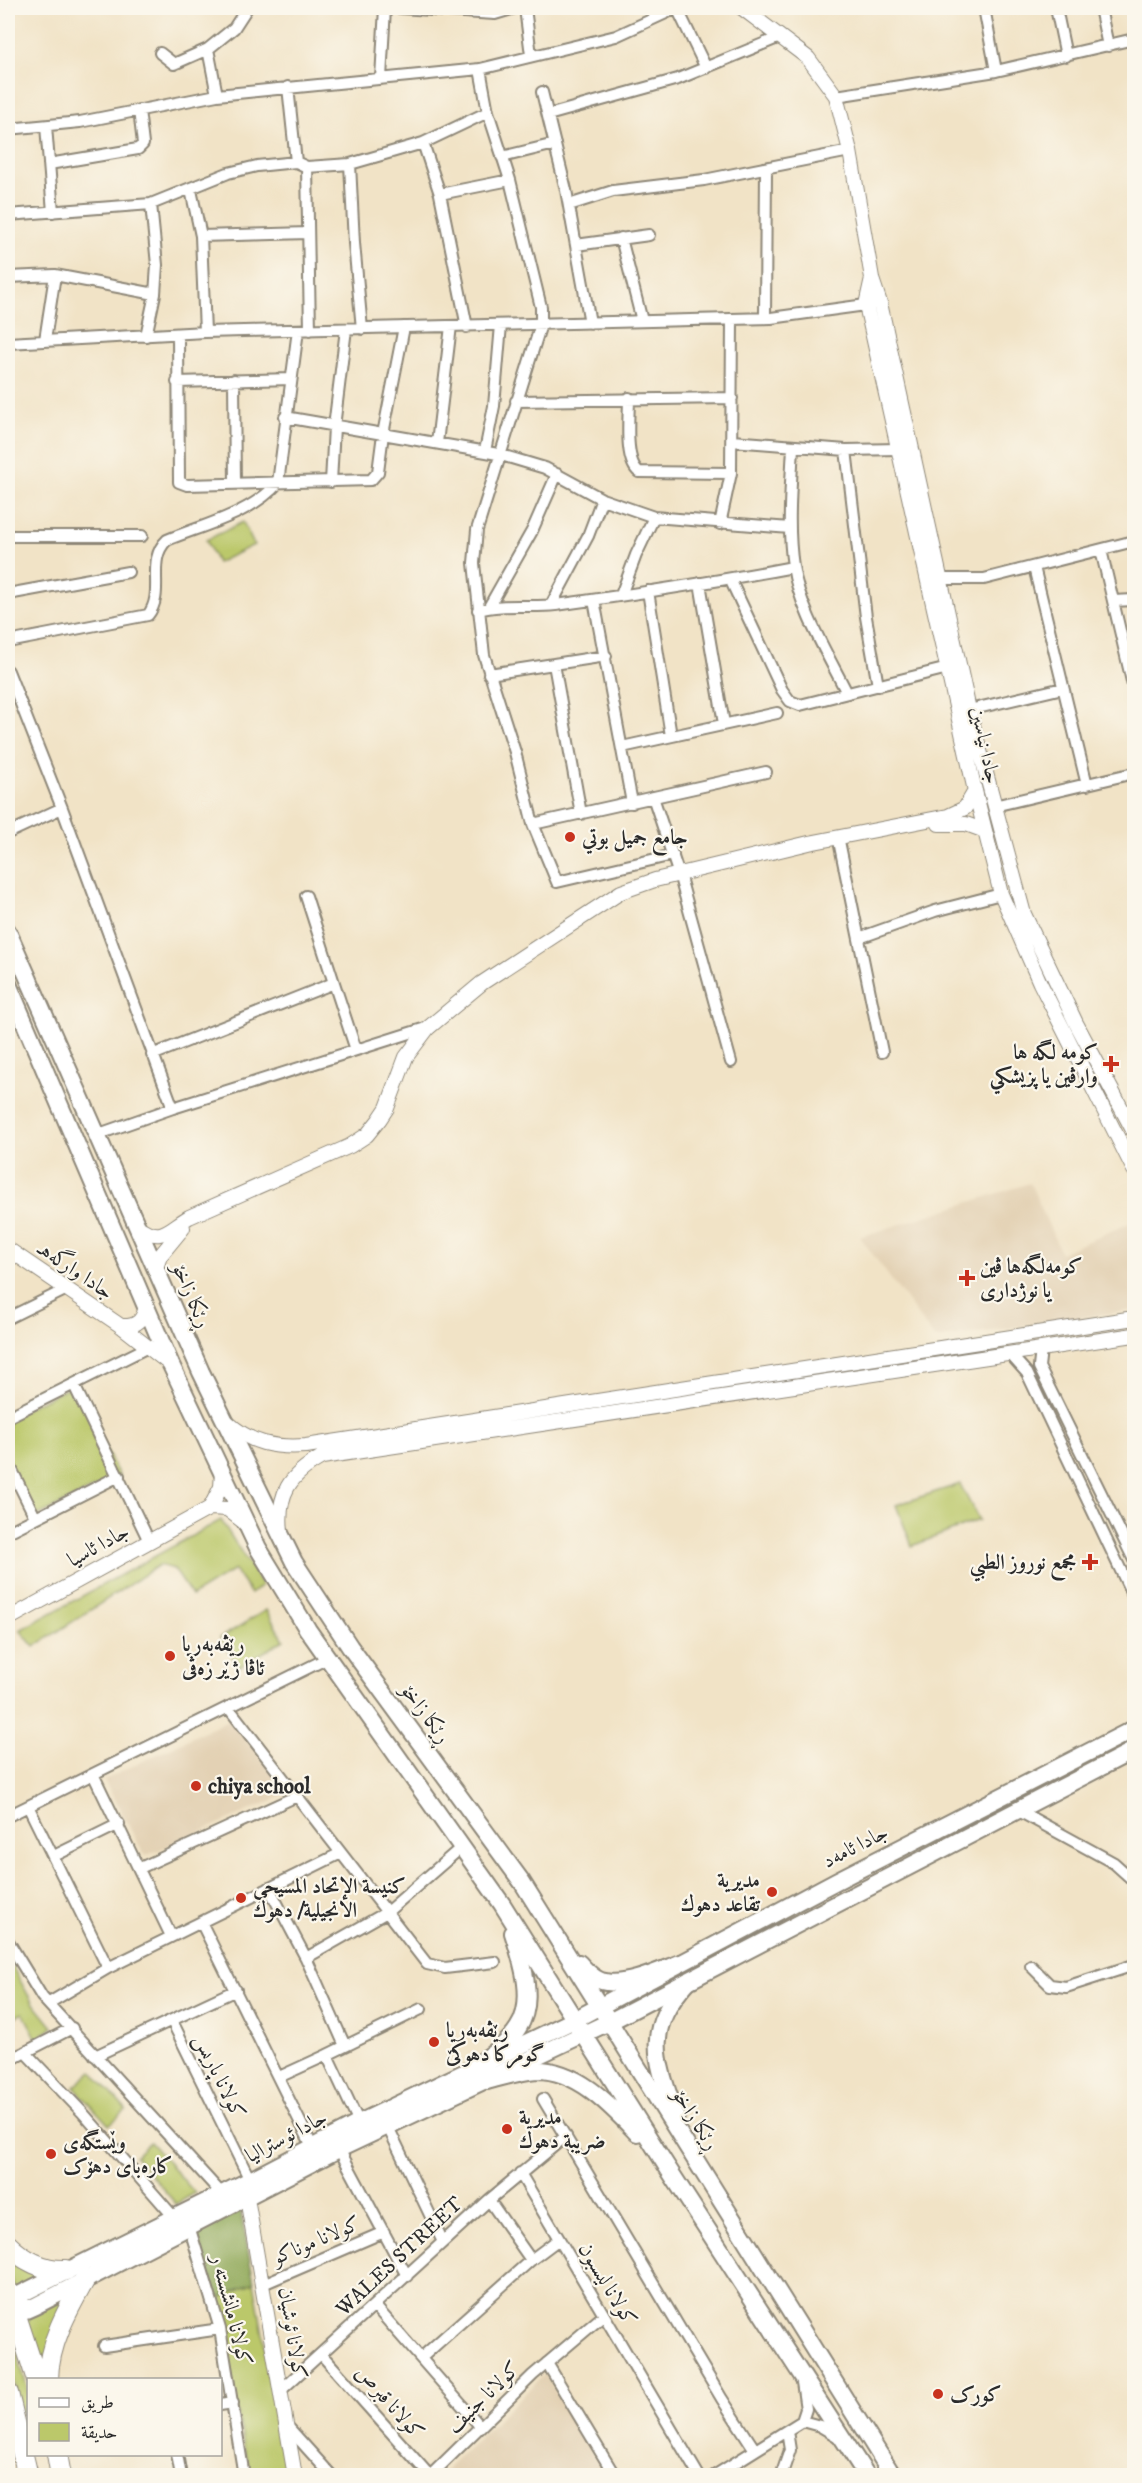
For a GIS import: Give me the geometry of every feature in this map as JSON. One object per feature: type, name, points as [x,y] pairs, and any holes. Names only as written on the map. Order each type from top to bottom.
[{"type":"highway","points":[[8,2245],[34,2263],[58,2271],[66,2270]]},
{"type":"highway","points":[[48,2378],[58,2336],[68,2309],[85,2279]]},
{"type":"highway","points":[[14,2293],[37,2378]]},
{"type":"highway","points":[[8,2393],[28,2475]]},
{"type":"highway","points":[[57,2456],[61,2475]]},
{"type":"main road","name":"ڕێکا زاخۆ","points":[[8,932],[96,1135],[224,1419],[294,1562],[350,1647],[522,1882],[893,2475]]},
{"type":"main road","points":[[8,984],[171,1365],[246,1524],[308,1630],[502,1904],[669,2170],[867,2475]]},
{"type":"main road","points":[[37,1053],[49,1057],[56,1052],[57,1043]]},
{"type":"main road","points":[[51,1085],[53,1077],[60,1072],[70,1076]]},
{"type":"main road","name":"جادا ئامەد","points":[[574,2020],[944,1825],[1134,1730]]},
{"type":"main road","name":"جادا ئامەد","points":[[584,2034],[1134,1750]]},
{"type":"main road","points":[[476,2066],[518,2029],[526,2005],[523,1969],[502,1904]]},
{"type":"main road","points":[[557,1938],[585,1970],[607,1983],[628,1980],[680,1963]]},
{"type":"main road","points":[[688,1981],[664,2014],[656,2039],[666,2089],[692,2156]]},
{"type":"main road","name":"جادا ئوسترالیا","points":[[574,2020],[359,2123],[222,2194],[14,2293],[21,2307],[26,2310],[339,2149],[487,2082],[584,2034]]},
{"type":"main road","points":[[487,2082],[534,2070],[569,2077],[586,2086],[622,2117],[669,2170]]},
{"type":"street","points":[[160,53],[174,64],[208,49],[234,28],[247,8]]},
{"type":"street","points":[[381,78],[385,8]]},
{"type":"street","points":[[400,8],[495,11],[515,8]]},
{"type":"street","points":[[525,8],[531,55]]},
{"type":"street","points":[[8,129],[46,126],[217,95],[480,69],[616,36],[677,8],[706,68]]},
{"type":"street","points":[[742,8],[808,58],[836,96],[850,151],[872,278],[866,305]]},
{"type":"street","points":[[984,8],[996,71]]},
{"type":"street","points":[[1056,8],[1066,56]]},
{"type":"street","points":[[1100,8],[1108,45]]},
{"type":"street","points":[[548,115],[678,79],[780,37]]},
{"type":"street","points":[[836,96],[996,71],[1134,39]]},
{"type":"street","points":[[208,49],[217,95]]},
{"type":"street","points":[[480,69],[488,112],[510,180],[541,307],[541,324],[498,454],[477,530],[474,563],[483,608],[489,674],[514,752],[533,824],[557,882],[673,855]]},
{"type":"street","points":[[288,87],[296,162]]},
{"type":"street","points":[[542,92],[569,205],[590,323]]},
{"type":"street","points":[[49,164],[138,149],[143,144],[139,110]]},
{"type":"street","points":[[8,215],[151,204],[192,190],[228,173],[257,166],[296,162],[307,167],[350,164],[423,143],[488,112]]},
{"type":"street","points":[[46,126],[53,212]]},
{"type":"street","points":[[423,143],[440,194],[466,327]]},
{"type":"street","points":[[502,157],[555,144]]},
{"type":"street","points":[[569,205],[613,191],[704,180],[850,151]]},
{"type":"street","points":[[350,164],[362,329]]},
{"type":"street","points":[[307,167],[310,330]]},
{"type":"street","points":[[765,318],[766,168]]},
{"type":"street","points":[[440,194],[510,180]]},
{"type":"street","points":[[192,190],[201,236],[204,332]]},
{"type":"street","points":[[146,336],[155,294],[157,265],[151,204]]},
{"type":"street","points":[[201,236],[308,233]]},
{"type":"street","points":[[576,245],[649,235]]},
{"type":"street","points":[[621,238],[642,321]]},
{"type":"street","points":[[8,277],[55,275],[155,294]]},
{"type":"street","points":[[45,340],[55,275]]},
{"type":"street","name":"جادا نیاسین","points":[[872,278],[880,303],[940,579],[975,791],[1001,894],[1040,983],[1134,1170]]},
{"type":"street","points":[[8,343],[204,332],[765,318],[880,303]]},
{"type":"street","name":"جادا نیاسین","points":[[866,305],[948,668],[969,710],[1024,914],[1076,1023],[1134,1132]]},
{"type":"street","points":[[720,524],[731,472],[732,319]]},
{"type":"street","points":[[485,451],[494,406],[501,325]]},
{"type":"street","points":[[437,443],[451,326]]},
{"type":"street","points":[[178,334],[179,482],[187,485],[331,482],[371,480],[376,477],[382,434],[404,327]]},
{"type":"street","points":[[331,482],[334,427],[346,329]]},
{"type":"street","points":[[8,642],[148,615],[154,608],[156,596],[158,548],[167,540],[242,510],[270,492],[278,483],[298,330]]},
{"type":"street","points":[[177,381],[291,379]]},
{"type":"street","points":[[234,380],[235,484]]},
{"type":"street","points":[[629,398],[630,458],[631,464],[639,472],[731,472]]},
{"type":"street","points":[[516,401],[732,398]]},
{"type":"street","points":[[285,417],[498,454],[545,468],[602,499],[654,517],[790,528]]},
{"type":"street","points":[[732,441],[846,450],[899,449]]},
{"type":"street","points":[[793,447],[790,528],[793,567],[815,629],[847,693]]},
{"type":"street","points":[[846,450],[866,617],[878,686]]},
{"type":"street","points":[[483,608],[532,531],[557,474]]},
{"type":"street","points":[[551,605],[588,536],[602,499]]},
{"type":"street","points":[[621,595],[654,517]]},
{"type":"street","points":[[8,536],[142,536]]},
{"type":"street","points":[[940,579],[984,579],[1134,541]]},
{"type":"street","points":[[1101,550],[1134,690]]},
{"type":"street","points":[[483,608],[551,605],[594,600],[793,567]]},
{"type":"street","points":[[1034,567],[1087,785]]},
{"type":"street","points":[[8,594],[128,572]]},
{"type":"street","points":[[730,579],[777,681],[790,701],[800,705],[948,668]]},
{"type":"street","points":[[700,583],[724,724]]},
{"type":"street","points":[[648,591],[671,736]]},
{"type":"street","points":[[594,600],[632,803]]},
{"type":"street","points":[[1113,601],[1134,600]]},
{"type":"street","points":[[489,674],[606,656]]},
{"type":"street","points":[[554,664],[581,814]]},
{"type":"street","points":[[8,671],[62,808],[172,1108]]},
{"type":"street","points":[[969,710],[1063,688]]},
{"type":"street","points":[[622,747],[777,713]]},
{"type":"street","points":[[533,824],[766,772]]},
{"type":"street","points":[[994,806],[1134,773]]},
{"type":"street","points":[[137,1226],[157,1234],[168,1233],[189,1217],[350,1146],[367,1135],[387,1108],[397,1078],[414,1044],[429,1027],[482,983],[621,892],[655,880],[681,878],[839,841],[949,823],[963,817],[975,791]]},
{"type":"street","points":[[653,796],[681,878],[731,1062]]},
{"type":"street","points":[[8,833],[62,808]]},
{"type":"street","points":[[156,1268],[166,1248],[177,1234],[195,1221],[357,1150],[374,1139],[394,1112],[404,1082],[420,1048],[454,1015],[488,987],[627,896],[681,878],[808,843],[948,816],[963,817],[985,831]]},
{"type":"street","points":[[839,841],[882,1052]]},
{"type":"street","points":[[859,938],[935,911],[1001,894]]},
{"type":"street","points":[[306,896],[356,1050]]},
{"type":"street","points":[[152,1055],[334,983]]},
{"type":"street","points":[[96,1135],[172,1108],[429,1027]]},
{"type":"street","points":[[157,1234],[158,1245],[166,1248]]},
{"type":"street","name":"جادا وارگه‌هـ","points":[[8,1249],[121,1326],[171,1365]]},
{"type":"street","points":[[8,1318],[67,1289]]},
{"type":"street","points":[[121,1326],[131,1326],[139,1322],[145,1314],[146,1305]]},
{"type":"street","points":[[282,1537],[279,1510],[288,1484],[306,1466],[322,1457],[378,1441],[549,1408],[958,1347],[1134,1318]]},
{"type":"street","points":[[224,1419],[240,1434],[261,1444],[283,1447],[378,1441],[549,1425],[1134,1335]]},
{"type":"street","points":[[8,1417],[148,1347]]},
{"type":"street","points":[[958,1347],[959,1361]]},
{"type":"street","points":[[1041,1349],[1039,1367],[1134,1560]]},
{"type":"street","points":[[1010,1354],[1027,1373],[1134,1598]]},
{"type":"street","points":[[1027,1373],[1032,1368],[1039,1367]]},
{"type":"street","points":[[793,1371],[795,1387]]},
{"type":"street","points":[[710,1384],[713,1400]]},
{"type":"street","points":[[74,1385],[149,1541]]},
{"type":"street","points":[[549,1408],[549,1425]]},
{"type":"street","points":[[8,1461],[34,1517]]},
{"type":"street","points":[[222,1472],[221,1487],[210,1508],[227,1509],[246,1524]]},
{"type":"street","points":[[8,1532],[119,1476]]},
{"type":"street","name":"جادا ئاسيا","points":[[8,1618],[210,1508]]},
{"type":"street","points":[[8,1813],[28,1806],[328,1658]]},
{"type":"street","points":[[228,1707],[427,1964],[445,1968],[495,1962]]},
{"type":"street","points":[[93,1774],[141,1868],[171,1936]]},
{"type":"street","points":[[141,1868],[297,1796]]},
{"type":"street","points":[[28,1806],[108,1968]]},
{"type":"street","points":[[1019,1810],[1114,1863],[1134,1881]]},
{"type":"street","points":[[54,1856],[119,1824]]},
{"type":"street","points":[[306,1958],[387,1912],[463,1846]]},
{"type":"street","points":[[49,2003],[108,1968],[341,1853]]},
{"type":"street","points":[[269,1888],[306,1958],[345,2046]]},
{"type":"street","points":[[201,1922],[314,2148]]},
{"type":"street","points":[[9,1941],[42,1997],[222,2194]]},
{"type":"street","points":[[1031,1966],[1050,1985],[1066,1988],[1134,1965]]},
{"type":"street","points":[[95,2056],[236,1990]]},
{"type":"street","points":[[279,2077],[421,2009]]},
{"type":"street","name":"كولانا پاریس","points":[[172,2021],[250,2180]]},
{"type":"street","points":[[8,2061],[72,2028]]},
{"type":"street","points":[[25,2052],[82,2112],[173,2216]]},
{"type":"street","points":[[327,2055],[359,2123]]},
{"type":"street","points":[[543,2098],[755,2450]]},
{"type":"street","points":[[388,2127],[443,2242]]},
{"type":"street","points":[[489,2200],[566,2136]]},
{"type":"street","points":[[339,2149],[407,2276]]},
{"type":"street","points":[[520,2173],[559,2239]]},
{"type":"street","name":"كولانا ئوشيان","points":[[247,2198],[295,2475]]},
{"type":"street","name":"WALES STREET","points":[[280,2391],[489,2200],[531,2260]]},
{"type":"street","name":"كولانا مانشسته ر","points":[[189,2226],[220,2329],[244,2475]]},
{"type":"street","name":"كولانا موناكو","points":[[263,2284],[384,2232]]},
{"type":"street","name":"كولانا ليسبون","points":[[421,2358],[531,2260],[559,2239],[699,2475]]},
{"type":"street","points":[[375,2306],[480,2426]]},
{"type":"street","points":[[548,2363],[604,2315]]},
{"type":"street","points":[[104,2346],[220,2329]]},
{"type":"street","name":"كولانا قبرص","points":[[321,2354],[430,2475]]},
{"type":"street","name":"كولانا جنيف","points":[[430,2475],[548,2363],[615,2475]]},
{"type":"street","points":[[714,2475],[802,2421],[806,2409],[801,2373]]},
{"type":"street","points":[[222,2406],[233,2403]]},
{"type":"street","points":[[802,2421],[820,2426],[846,2442]]},
{"type":"street","points":[[288,2427],[332,2475]]},
{"type":"street","points":[[781,2475],[790,2450],[787,2431]]},
{"type":"street","points":[[177,2456],[181,2475]]},
{"type":"shaded area","points":[[1030,1183],[1061,1253],[1134,1221],[1134,1310],[935,1339],[860,1237]]},
{"type":"shaded area","name":"chiya school","points":[[230,1719],[289,1793],[145,1856],[104,1780]]},
{"type":"shaded area","points":[[545,2374],[605,2475],[439,2476]]},
{"type":"green space","points":[[243,522],[254,545],[217,563],[206,540]]},
{"type":"green space","points":[[74,1385],[119,1476],[35,1517],[8,1462],[8,1417]]},
{"type":"green space","points":[[960,1484],[979,1520],[912,1546],[896,1505]]},
{"type":"green space","points":[[221,1520],[262,1585],[251,1594],[234,1570],[192,1596],[174,1569],[159,1565],[34,1647],[20,1630]]},
{"type":"green space","points":[[266,1610],[284,1640],[239,1667],[220,1638]]},
{"type":"green space","points":[[8,1959],[31,2000],[53,2027],[37,2039],[23,2013],[9,2020],[8,2018]]},
{"type":"green space","points":[[92,2071],[126,2110],[109,2125],[74,2087]]},
{"type":"green space","points":[[150,2142],[195,2193],[176,2204],[135,2156]]},
{"type":"green space","points":[[240,2208],[254,2282],[217,2299],[195,2230]]},
{"type":"green space","points":[[8,2249],[53,2272],[15,2290],[8,2271]]},
{"type":"green space","points":[[254,2282],[287,2475],[249,2475],[217,2299]]},
{"type":"green space","points":[[76,2289],[46,2378],[46,2378],[23,2317]]},
{"type":"green space","points":[[8,2324],[27,2387],[27,2435],[8,2361]]},
{"type":"place","name":"جامع جميل بوتي","points":[[570,837]]},
{"type":"place","name":"كومه لگه ها وارڤين يا پزيشكي","points":[[1111,1064]]},
{"type":"place","name":"کومەلگەها ڤین یا نوژداری","points":[[967,1278]]},
{"type":"place","name":"مجمع نوروز الطبي","points":[[1090,1562]]},
{"type":"place","name":"رێڤەبەریا ئاڤا ژێر زەڤی","points":[[170,1656]]},
{"type":"place","name":"chiya school","points":[[196,1786]]},
{"type":"place","name":"مديرية تقاعد دهوك","points":[[772,1892]]},
{"type":"place","name":"كنيسة الإتحاد المسيحي الانجيلية/ دهوك","points":[[241,1898]]},
{"type":"place","name":"رێڤه‌به‌ریا گومركا دهوكێ","points":[[434,2042]]},
{"type":"place","name":"مديرية ضريبة دهوك","points":[[507,2129]]},
{"type":"place","name":"وێستگەی کارەبای دهۆک","points":[[51,2154]]},
{"type":"place","name":"کورک","points":[[938,2394]]}]
